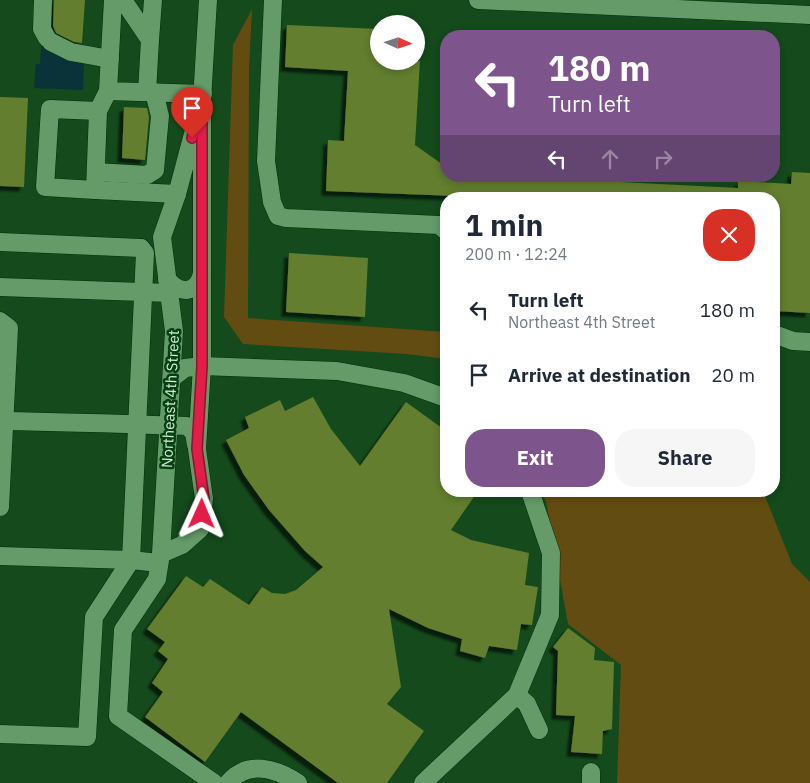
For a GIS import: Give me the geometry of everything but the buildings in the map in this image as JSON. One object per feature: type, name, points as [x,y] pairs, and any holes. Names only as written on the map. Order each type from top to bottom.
[{"type":"street","points":[[95,190],[98,111],[108,91],[113,0]]},
{"type":"street","points":[[123,0],[150,40]]},
{"type":"street","points":[[96,172],[147,175],[155,170],[160,116],[151,92],[150,40],[153,0]]},
{"type":"street","name":"Northeast 4th Street","points":[[160,558],[182,545],[200,529],[204,499],[197,449],[202,366],[203,97],[208,0]]},
{"type":"street","points":[[272,0],[266,161],[272,202],[278,216],[286,218],[440,226]]},
{"type":"street","points":[[496,0],[782,7],[810,15]]},
{"type":"street","points":[[52,30],[110,59]]},
{"type":"street","points":[[108,91],[151,92],[203,97]]},
{"type":"street","name":"Northeast 4th Street","points":[[203,97],[175,198],[162,237],[174,331],[160,558],[157,579],[123,630],[118,716],[214,783]]},
{"type":"street","points":[[98,111],[50,109],[45,187],[192,199],[200,201],[202,206]]},
{"type":"street","points":[[0,242],[141,248],[152,237],[162,237]]},
{"type":"street","points":[[0,734],[87,738],[94,617],[132,560],[145,253],[141,248]]},
{"type":"street","points":[[0,287],[143,292],[168,286],[184,290],[194,288],[200,282],[202,272]]},
{"type":"street","points":[[0,321],[9,328],[0,508]]},
{"type":"street","points":[[780,336],[793,341],[810,342]]},
{"type":"street","points":[[172,378],[185,368],[202,366],[337,371],[404,382],[440,396]]},
{"type":"street","points":[[5,421],[137,423],[187,426],[194,433],[197,449]]},
{"type":"street","points":[[423,783],[518,695],[550,615],[551,553],[532,497]]},
{"type":"street","points":[[0,556],[132,560],[160,558]]},
{"type":"street","points":[[518,695],[527,704],[539,730]]},
{"type":"street","points":[[228,783],[234,775],[246,769],[255,768],[273,770],[298,783]]},
{"type":"shaded area","points":[[252,9],[249,68],[248,318],[440,332],[440,358],[407,354],[243,344],[224,317],[233,45]]},
{"type":"shaded area","points":[[544,497],[765,497],[792,564],[810,582],[810,783],[617,783],[621,665],[568,624],[546,501]]},
{"type":"water","points":[[42,37],[84,61],[83,90],[34,88],[36,64],[40,64]]},
{"type":"route","points":[[192,138],[202,100],[202,366],[197,449],[204,499],[202,514]]}]
